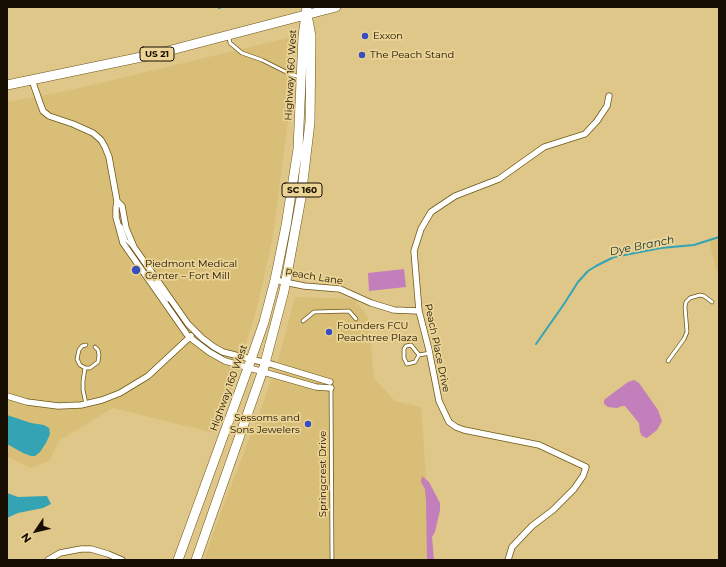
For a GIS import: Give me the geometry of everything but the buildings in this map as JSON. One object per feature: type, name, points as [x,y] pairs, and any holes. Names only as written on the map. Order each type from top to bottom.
[{"type":"main road","name":"US 21","points":[[7,85],[156,54],[307,11],[336,7]]},
{"type":"main road","name":"Highway 160 West","points":[[178,560],[256,365],[264,322],[275,280],[286,226],[298,149],[303,36],[307,11]]},
{"type":"main road","name":"Highway 160 West","points":[[196,560],[256,365],[285,282],[301,198],[310,122],[311,36],[307,11]]},
{"type":"street","points":[[32,80],[42,107],[49,116],[73,124],[93,134],[101,140],[109,157],[117,201],[116,208],[118,224],[123,243],[189,337],[199,346],[215,356],[234,364],[256,365],[331,385]]},
{"type":"street","name":"Peach Place Drive","points":[[508,560],[512,547],[532,526],[553,510],[574,489],[583,476],[586,467],[539,445],[464,430],[449,422],[439,400],[430,353],[419,311],[414,251],[421,229],[431,212],[455,196],[499,179],[544,148],[585,134],[597,121],[607,106],[609,96]]},
{"type":"street","points":[[117,201],[122,206],[126,228],[134,247],[195,332],[214,348],[256,365],[316,387],[331,385]]},
{"type":"street","points":[[136,262],[141,258]]},
{"type":"street","name":"Peach Lane","points":[[275,280],[309,286],[340,289],[371,303],[394,310],[419,311]]},
{"type":"street","points":[[7,396],[27,402],[58,406],[86,404],[102,400],[130,388],[158,368],[195,332]]},
{"type":"street","points":[[48,560],[60,553],[81,549],[91,549],[122,560]]},
{"type":"lane","points":[[229,34],[230,43],[242,53],[262,60],[290,74],[301,77]]},
{"type":"lane","points":[[118,224],[122,226],[126,240],[134,247]]},
{"type":"lane","points":[[148,280],[156,284],[165,296],[176,306]]},
{"type":"lane","points":[[668,362],[684,339],[687,332],[686,302],[690,298],[700,295],[712,302]]},
{"type":"lane","points":[[303,322],[314,312],[349,311],[356,319]]},
{"type":"lane","points":[[86,345],[82,346],[79,350],[77,359],[80,365],[85,368],[90,368],[98,362],[99,355],[98,350],[95,347]]},
{"type":"lane","points":[[411,345],[419,354],[413,364],[407,364],[404,358],[404,349],[406,346],[411,345]]},
{"type":"lane","points":[[419,354],[430,353]]},
{"type":"lane","points":[[85,368],[83,390],[86,404]]},
{"type":"lane","name":"Springcrest Drive","points":[[331,385],[332,560]]},
{"type":"shaded area","name":"Piedmont Medical Center – Fort Mill","points":[[292,37],[288,121],[273,236],[258,304],[233,386],[215,433],[113,408],[60,440],[49,461],[30,468],[7,456],[7,102],[67,91]]},
{"type":"shaded area","points":[[719,237],[719,281],[709,240]]},
{"type":"shaded area","points":[[404,269],[406,287],[369,291],[368,273]]},
{"type":"shaded area","points":[[295,297],[354,299],[368,317],[374,378],[395,401],[421,407],[432,560],[204,560],[278,361]]},
{"type":"shaded area","points":[[634,380],[639,383],[658,410],[662,421],[657,430],[647,438],[642,436],[639,423],[625,406],[617,408],[608,407],[604,404],[604,400],[609,396],[628,382]]},
{"type":"shaded area","points":[[422,476],[429,482],[440,503],[435,532],[432,537],[434,560],[427,560],[426,501],[425,489],[421,482]]},
{"type":"water","points":[[7,415],[31,423],[44,425],[49,428],[50,434],[46,443],[40,452],[35,456],[23,453],[7,444]]},
{"type":"water","points":[[7,493],[18,497],[47,496],[51,504],[43,508],[18,513],[7,518]]},
{"type":"waterway","name":"Dye Branch","points":[[536,344],[578,282],[588,271],[596,266],[614,257],[661,248],[694,245],[719,237]]},
{"type":"place","name":"Exxon","points":[[365,36]]},
{"type":"place","name":"The Peach Stand","points":[[362,55]]},
{"type":"place","name":"Piedmont Medical Center – Fort Mill","points":[[136,270]]},
{"type":"place","name":"Founders FCU Peachtree Plaza","points":[[329,332]]},
{"type":"place","name":"Sessoms and Sons Jewelers","points":[[308,424]]}]
